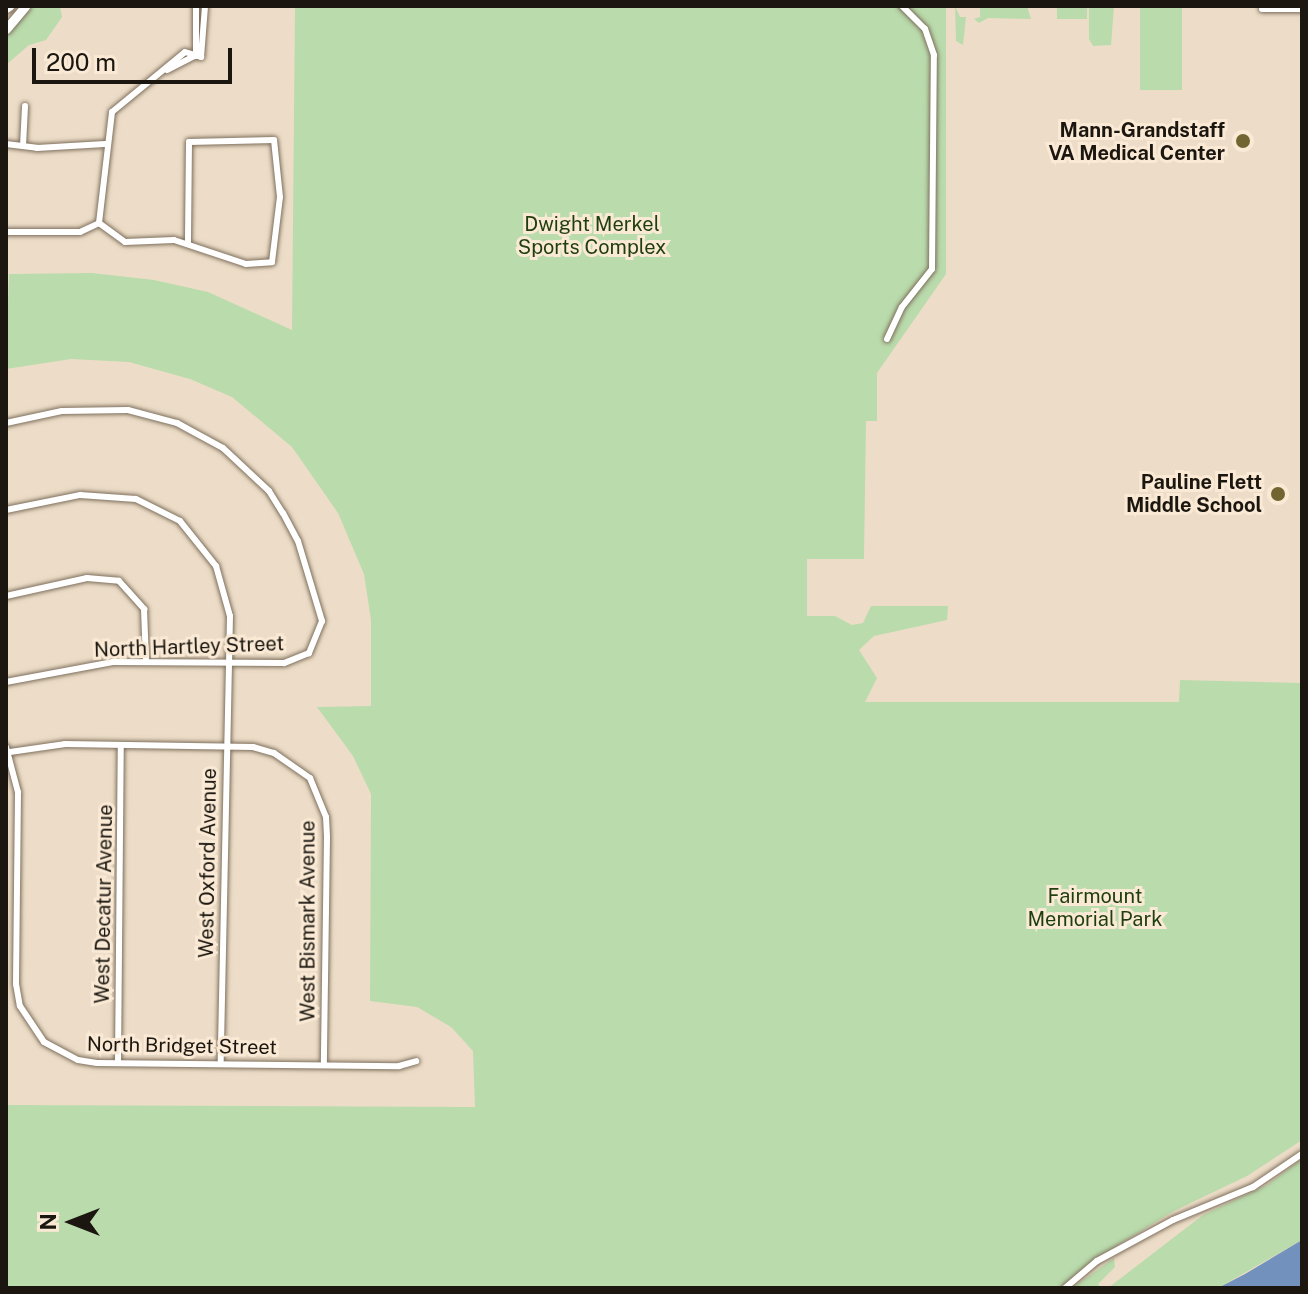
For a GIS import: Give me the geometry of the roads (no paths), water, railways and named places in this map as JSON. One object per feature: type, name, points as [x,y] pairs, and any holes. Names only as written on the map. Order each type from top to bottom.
[{"type":"main road","points":[[6,29],[25,6]]},
{"type":"street","points":[[196,6],[198,56]]},
{"type":"street","points":[[198,56],[205,6]]},
{"type":"street","points":[[887,339],[902,307],[930,275],[933,261],[934,55],[925,29],[902,6]]},
{"type":"street","points":[[1262,9],[1302,9]]},
{"type":"street","points":[[196,17],[205,17]]},
{"type":"street","points":[[99,223],[105,144],[112,112],[167,70],[185,52],[198,56]]},
{"type":"street","points":[[23,146],[25,106]]},
{"type":"street","points":[[99,223],[125,242],[188,243],[246,264],[265,264],[277,257],[280,197],[274,140],[197,138],[189,142],[188,243]]},
{"type":"street","points":[[6,144],[105,144]]},
{"type":"street","points":[[6,232],[80,232],[99,223]]},
{"type":"street","name":"North Hartley Street","points":[[6,423],[62,411],[128,410],[177,423],[223,448],[269,491],[298,541],[320,607],[318,639],[309,653],[284,663],[146,662],[85,666],[6,682]]},
{"type":"street","name":"West Oxford Avenue","points":[[6,510],[80,495],[136,499],[180,521],[209,554],[225,590],[230,662],[225,747],[221,1064]]},
{"type":"street","points":[[6,596],[87,578],[119,581],[144,609],[146,662]]},
{"type":"street","name":"West Bismark Avenue","points":[[8,750],[37,746],[225,747],[274,753],[295,764],[320,796],[327,837],[324,1065]]},
{"type":"street","name":"West Decatur Avenue","points":[[118,1063],[121,746]]},
{"type":"street","name":"North Bridget Street","points":[[8,750],[18,792],[16,984],[20,1006],[44,1042],[78,1060],[118,1063],[399,1066],[416,1061]]},
{"type":"street","points":[[1065,1288],[1097,1261],[1173,1220],[1253,1187],[1302,1154]]},
{"type":"water","points":[[1302,1240],[1302,1288],[1218,1288],[1245,1274]]},
{"type":"place","name":"Mann-Grandstaff VA Medical Center","points":[[1243,141]]},
{"type":"place","name":"Pauline Flett Middle School","points":[[1278,494]]},
{"type":"park label","name":"Dwight Merkel Sports Complex","points":[[592,236]]},
{"type":"park label","name":"Fairmount Memorial Park","points":[[1095,908]]}]
